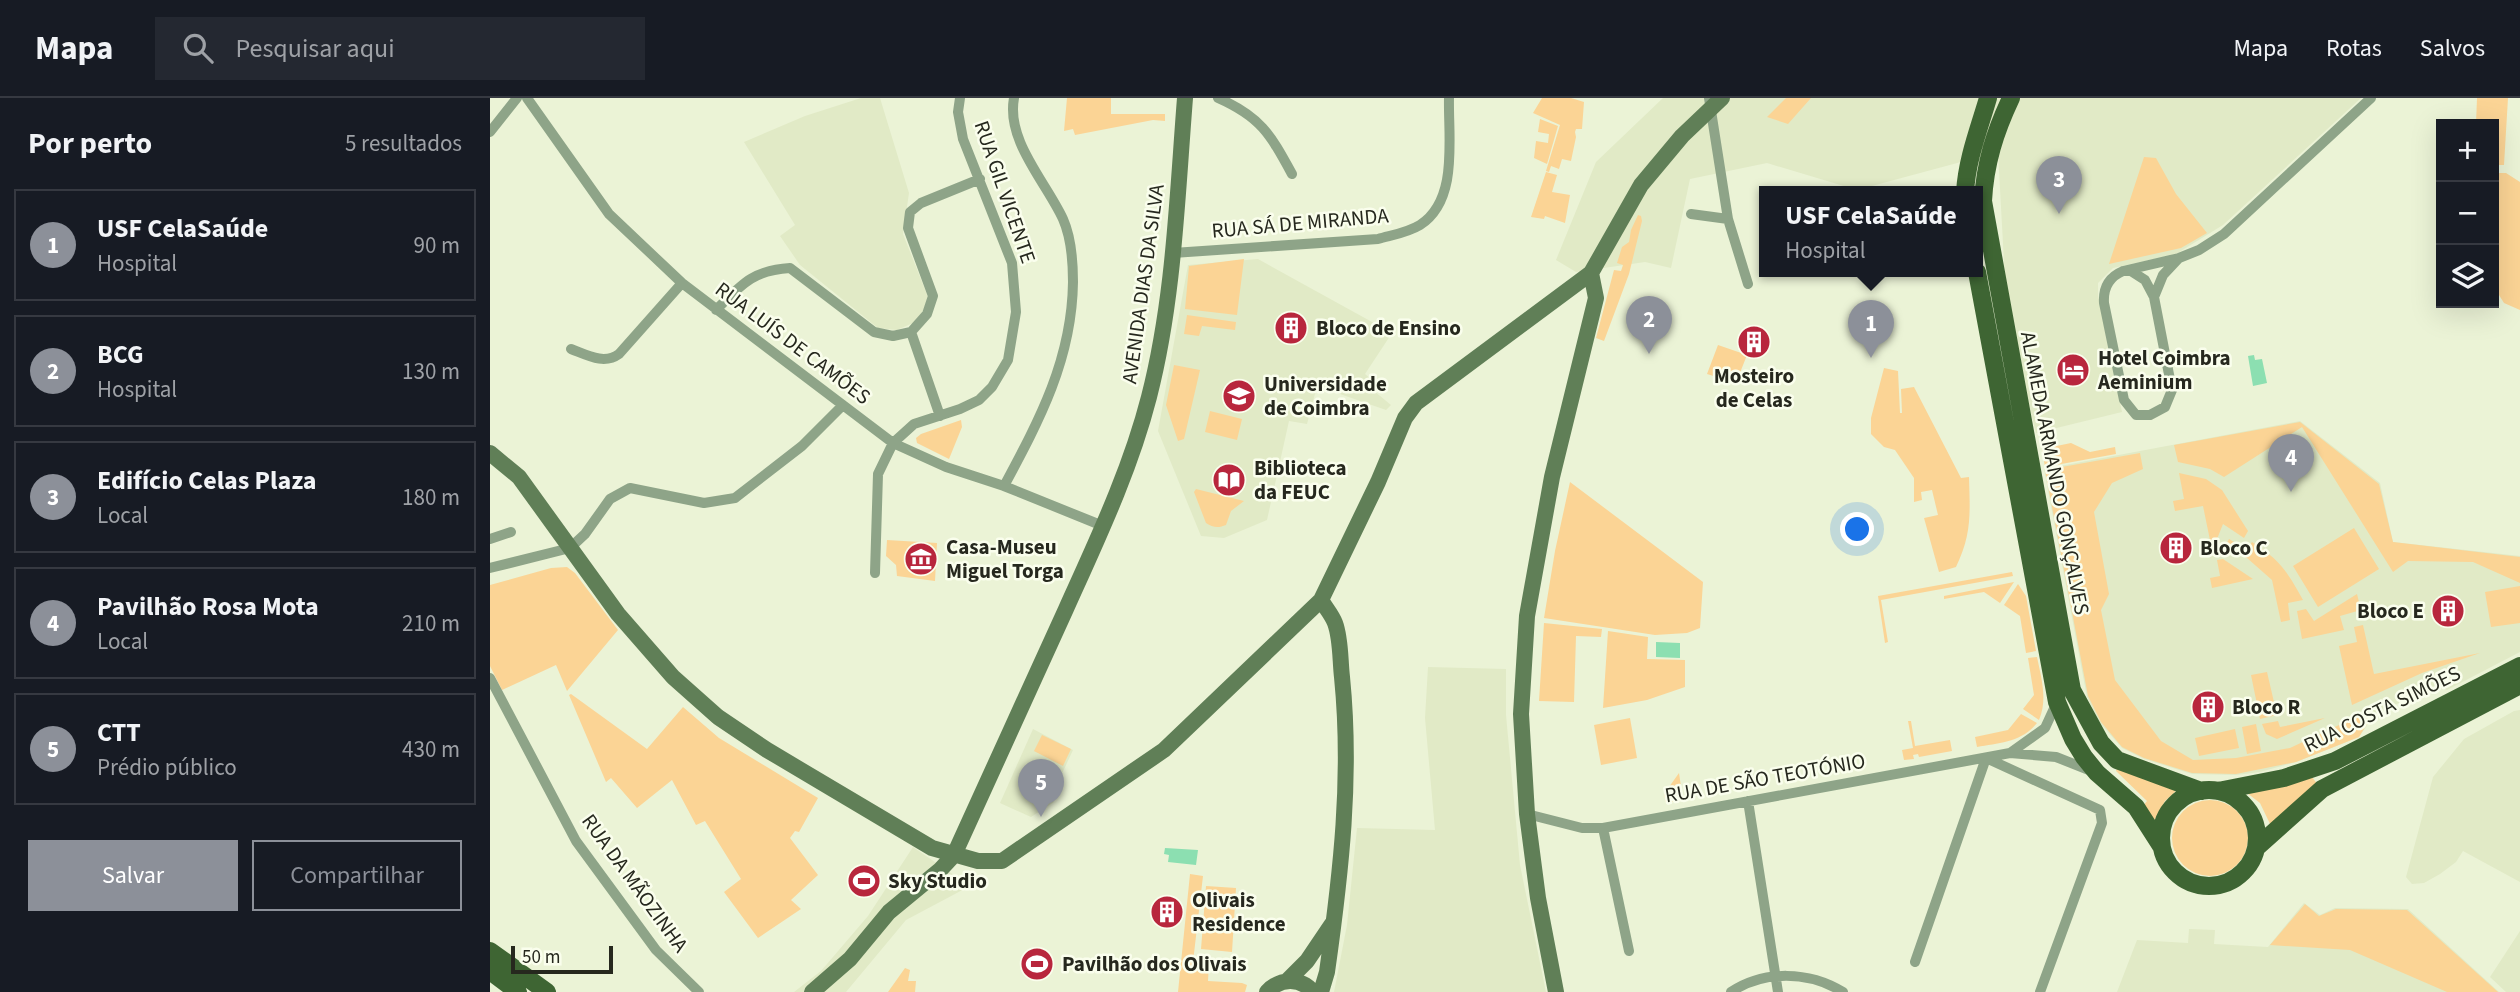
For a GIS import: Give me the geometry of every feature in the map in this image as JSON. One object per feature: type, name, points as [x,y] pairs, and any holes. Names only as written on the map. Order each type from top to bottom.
[{"type":"main road","points":[[1965,186],[1966,172],[1988,98]]},
{"type":"main road","name":"ALAMEDA ARMANDO GONÇALVES","points":[[2011,98],[1990,150],[1984,174],[1983,201],[2073,690],[2097,736],[2117,760],[2209,791]]},
{"type":"main road","name":"ALAMEDA ARMANDO GONÇALVES","points":[[1978,277],[2057,702],[2073,739],[2097,773],[2136,807],[2161,846]]},
{"type":"main road","name":"RUA COSTA SIMÕES","points":[[2209,791],[2284,778],[2335,761],[2520,666]]},
{"type":"main road","name":"RUA COSTA SIMÕES","points":[[2256,848],[2322,789],[2520,685]]},
{"type":"main road","points":[[2209,791],[2232,796],[2249,812],[2256,833],[2256,848],[2248,865],[2237,876],[2223,884],[2208,886],[2192,883],[2179,875],[2168,863],[2161,846],[2161,831],[2174,804],[2186,795],[2209,791]]},
{"type":"main road","points":[[490,951],[547,992]]},
{"type":"main road","points":[[490,971],[518,992]]},
{"type":"street","points":[[490,132],[517,98]]},
{"type":"street","name":"RUA LUÍS DE CAMÕES","points":[[527,98],[609,214],[682,283],[893,443],[946,467],[1004,485],[1103,526]]},
{"type":"street","name":"RUA GIL VICENTE","points":[[893,443],[914,424],[979,400],[992,387],[1008,360],[1016,313],[1012,263],[963,139],[958,111],[960,98]]},
{"type":"street","points":[[1004,485],[1035,428],[1060,368],[1072,312],[1073,260],[1064,221],[1017,134],[1012,110],[1014,98]]},
{"type":"street","name":"AVENIDA DIAS DA SILVA","points":[[954,855],[1103,526],[1132,453],[1149,397],[1162,335],[1173,253],[1185,98]]},
{"type":"street","points":[[1218,98],[1247,112],[1270,134],[1293,174]]},
{"type":"street","name":"RUA SÁ DE MIRANDA","points":[[1173,253],[1378,239],[1421,225],[1439,202],[1448,176],[1449,98]]},
{"type":"street","points":[[2123,271],[2131,271],[2145,281],[2154,297],[2172,390],[2165,407],[2150,415],[2136,415],[2124,400],[2104,303],[2106,285],[2123,271],[2179,258],[2224,234],[2371,98]]},
{"type":"street","points":[[1714,101],[1728,219],[1748,284]]},
{"type":"street","points":[[490,453],[519,477],[618,614],[673,677],[718,717],[775,755],[932,848],[978,861],[1002,861],[1164,750],[1321,600],[1378,482],[1405,418],[1416,403],[1591,273],[1641,185],[1714,101]]},
{"type":"street","points":[[716,310],[744,281],[768,269],[790,268],[873,332],[893,336],[911,332],[927,314],[933,296],[908,228],[910,212],[921,203],[980,179]]},
{"type":"street","points":[[1691,214],[1728,219]]},
{"type":"street","points":[[2154,297],[2163,275],[2179,258]]},
{"type":"street","points":[[1556,992],[1538,898],[1527,814],[1521,714],[1527,615],[1558,452],[1596,298],[1591,273]]},
{"type":"street","points":[[571,349],[601,360],[611,360],[619,355],[682,283]]},
{"type":"street","points":[[911,332],[940,416]]},
{"type":"street","points":[[490,568],[570,548],[585,534],[610,499],[629,488],[704,503],[735,499],[802,446],[843,405]]},
{"type":"street","points":[[875,573],[878,474],[893,443]]},
{"type":"street","points":[[490,539],[511,532]]},
{"type":"street","points":[[1321,600],[1335,623],[1346,715],[1343,848],[1334,922],[1321,992]]},
{"type":"street","name":"RUA DA MÃOZINHA","points":[[490,678],[576,841],[656,950],[699,992]]},
{"type":"street","points":[[2010,753],[2045,728],[2057,702]]},
{"type":"street","points":[[2010,753],[2056,757],[2097,773]]},
{"type":"street","name":"RUA DE SÃO TEOTÓNIO","points":[[1527,814],[1582,828],[1603,828],[2010,753]]},
{"type":"street","points":[[1914,962],[1986,758],[2100,810],[2102,823],[2040,992]]},
{"type":"street","points":[[1748,801],[1778,992]]},
{"type":"street","points":[[1603,828],[1629,951]]},
{"type":"street","points":[[812,992],[850,959],[889,912],[954,855]]},
{"type":"street","points":[[1287,981],[1307,961],[1334,922]]},
{"type":"street","points":[[1731,992],[1738,987],[1776,976],[1811,978],[1843,992]]},
{"type":"street","points":[[1267,992],[1278,983],[1287,981],[1303,984],[1313,992]]},
{"type":"shaded area","points":[[861,98],[880,98],[909,193],[903,234],[928,297],[923,311],[913,323],[897,330],[878,328],[800,265],[780,236],[795,225],[744,142],[805,116]]},
{"type":"shaded area","points":[[1067,98],[1111,98],[1111,114],[1165,114],[1165,121],[1153,120],[1075,135],[1073,129],[1064,131]]},
{"type":"shaded area","points":[[1542,98],[1571,98],[1584,102],[1582,129],[1576,129],[1571,161],[1562,159],[1559,169],[1551,166],[1549,172],[1546,171],[1560,125],[1533,113]]},
{"type":"shaded area","points":[[1663,98],[2361,98],[2223,225],[2176,254],[2113,268],[2098,283],[2098,295],[2122,412],[2036,433],[2007,317],[1998,152],[1872,186],[1844,186],[1767,163],[1690,179],[1671,268],[1645,262],[1576,272],[1556,260],[1596,162]]},
{"type":"shaded area","points":[[1786,98],[1811,98],[1788,124],[1767,117]]},
{"type":"shaded area","points":[[2477,98],[2508,98],[2504,165],[2499,165],[2499,119],[2476,119]]},
{"type":"shaded area","points":[[1540,119],[1558,126],[1547,164],[1534,158],[1536,141],[1548,143],[1549,134],[1538,132]]},
{"type":"shaded area","points":[[2144,157],[2156,158],[2176,194],[2207,233],[2181,248],[2109,264]]},
{"type":"shaded area","points":[[1546,172],[1557,175],[1552,192],[1570,195],[1565,223],[1545,216],[1544,219],[1531,217]]},
{"type":"shaded area","points":[[2499,173],[2506,173],[2520,182],[2520,310],[2504,303],[2499,295]]},
{"type":"shaded area","points":[[1638,215],[1642,221],[1629,274],[1604,341],[1596,338],[1614,270],[1621,271],[1623,265],[1617,263],[1622,247],[1629,242]]},
{"type":"shaded area","points":[[1244,259],[1237,315],[1185,309],[1189,266]]},
{"type":"shaded area","name":"Universidade de Coimbra","points":[[1258,259],[1392,333],[1365,374],[1371,379],[1368,386],[1391,405],[1386,410],[1317,386],[1307,424],[1289,421],[1267,520],[1224,538],[1201,536],[1158,431],[1188,265]]},
{"type":"shaded area","points":[[1187,315],[1236,322],[1235,330],[1202,326],[1199,336],[1184,334]]},
{"type":"shaded area","points":[[1718,345],[1747,355],[1736,383],[1707,374]]},
{"type":"shaded area","points":[[2254,355],[2255,360],[2262,359],[2267,383],[2253,386],[2248,356]]},
{"type":"shaded area","points":[[1174,365],[1200,370],[1184,439],[1178,441],[1166,405]]},
{"type":"shaded area","points":[[1884,368],[1898,371],[1900,413],[1901,389],[1914,387],[1961,478],[1969,477],[1970,513],[1967,534],[1956,567],[1939,572],[1924,518],[1938,515],[1932,490],[1921,492],[1922,500],[1914,502],[1914,478],[1895,450],[1884,447],[1871,434],[1871,418]]},
{"type":"shaded area","points":[[1210,411],[1242,419],[1237,440],[1205,432]]},
{"type":"shaded area","points":[[961,420],[962,427],[949,459],[917,443],[916,438],[921,434]]},
{"type":"shaded area","points":[[2300,421],[2380,483],[2393,542],[2520,556],[2520,652],[2447,690],[2436,685],[2374,715],[2359,737],[2296,762],[2260,772],[2236,775],[2192,774],[2144,759],[2122,748],[2100,723],[2087,697],[2044,469]]},
{"type":"shaded area","points":[[2300,422],[2379,484],[2393,542],[2520,557],[2520,583],[2473,562],[2408,561],[2393,572],[2302,427],[2224,477],[2210,469],[2178,462],[2174,445]]},
{"type":"shaded area","points":[[2071,443],[2090,452],[2115,447],[2116,454],[2045,467],[2042,449]]},
{"type":"shaded area","points":[[2140,453],[2143,469],[2112,483],[2094,512],[2109,594],[2101,610],[2115,680],[2161,741],[2193,760],[2236,758],[2290,748],[2371,710],[2373,714],[2359,737],[2296,762],[2236,774],[2192,773],[2144,758],[2122,747],[2101,722],[2088,696],[2045,470]]},
{"type":"shaded area","points":[[2179,473],[2206,479],[2222,490],[2248,531],[2244,538],[2223,524],[2215,544],[2211,545],[2203,506],[2175,511],[2173,501],[2184,499]]},
{"type":"shaded area","points":[[1570,482],[1703,582],[1700,628],[1687,633],[1655,635],[1544,618]]},
{"type":"shaded area","points":[[1196,489],[1244,501],[1231,511],[1226,525],[1214,527],[1206,523],[1194,492]]},
{"type":"shaded area","points":[[2354,528],[2379,569],[2318,607],[2293,566]]},
{"type":"shaded area","points":[[2229,539],[2247,550],[2252,542],[2270,555],[2287,574],[2303,600],[2288,603],[2290,620],[2281,622],[2272,580],[2247,558],[2225,547]]},
{"type":"shaded area","points":[[887,540],[937,543],[935,581],[897,576],[896,565],[886,556]]},
{"type":"shaded area","points":[[2223,559],[2253,579],[2212,588],[2210,578],[2220,576],[2217,560]]},
{"type":"shaded area","points":[[567,567],[575,573],[618,630],[567,691],[556,665],[502,690],[490,666],[490,585],[551,568]]},
{"type":"shaded area","points":[[2012,572],[2013,576],[1881,600],[1888,642],[1885,643],[1878,596]]},
{"type":"shaded area","points":[[2014,582],[2000,603],[1984,592],[1944,599],[1944,596]]},
{"type":"shaded area","points":[[2018,584],[2026,596],[2036,651],[2026,653],[2020,616],[2004,605]]},
{"type":"shaded area","points":[[2520,586],[2520,623],[2491,627],[2485,592]]},
{"type":"shaded area","points":[[2357,594],[2361,610],[2340,616],[2344,630],[2302,639],[2297,611],[2306,609],[2314,621]]},
{"type":"shaded area","points":[[1544,623],[1602,629],[1601,637],[1576,636],[1574,702],[1539,701]]},
{"type":"shaded area","points":[[2363,625],[2374,674],[2480,653],[2422,673],[2352,705],[2339,646],[2357,642],[2354,627]]},
{"type":"shaded area","points":[[1608,631],[1648,637],[1647,659],[1685,660],[1685,687],[1647,700],[1603,708]]},
{"type":"shaded area","points":[[1656,642],[1680,643],[1680,658],[1656,657]]},
{"type":"shaded area","points":[[2037,657],[2043,696],[2039,720],[2023,709],[2034,695],[2028,658]]},
{"type":"shaded area","points":[[1428,667],[1506,669],[1506,715],[1520,865],[1546,992],[1334,992],[1347,925],[1357,828],[1435,830],[1425,718]]},
{"type":"shaded area","points":[[2267,672],[2277,715],[2260,719],[2251,675]]},
{"type":"shaded area","points":[[569,695],[647,749],[683,707],[719,738],[818,798],[799,832],[795,831],[790,838],[818,875],[791,900],[801,909],[758,938],[724,892],[741,879],[705,821],[696,825],[672,780],[637,808],[611,778],[606,782]]},
{"type":"shaded area","points":[[2520,710],[2520,882],[2463,851],[2456,862],[2440,874],[2424,883],[2412,884],[2406,877],[2433,777],[2464,739]]},
{"type":"shaded area","points":[[2021,714],[2037,723],[2017,738],[1977,747],[1975,737],[2008,730]]},
{"type":"shaded area","points":[[1630,718],[1637,758],[1601,765],[1594,725]]},
{"type":"shaded area","points":[[2325,718],[2277,739],[2266,734],[2262,724],[2278,721],[2280,727]]},
{"type":"shaded area","points":[[1908,721],[1911,721],[1915,746],[1950,740],[1952,751],[1919,757],[1918,754],[1913,755],[1914,759],[1904,760],[1902,750],[1913,748]]},
{"type":"shaded area","points":[[2256,724],[2261,751],[2247,754],[2242,727]]},
{"type":"shaded area","points":[[1033,729],[1073,750],[1051,797],[1054,802],[1031,817],[1000,803]]},
{"type":"shaded area","points":[[2235,729],[2239,748],[2199,756],[2195,738]]},
{"type":"shaded area","points":[[1042,735],[1071,749],[1063,766],[1034,751]]},
{"type":"shaded area","points":[[2117,768],[2178,789],[2165,801],[2154,821],[2143,806],[2147,801],[2116,771]]},
{"type":"shaded area","points":[[1679,773],[1683,800],[1666,803],[1664,794]]},
{"type":"shaded area","points":[[2312,777],[2318,785],[2271,826],[2260,803],[2247,793]]},
{"type":"shaded area","points":[[2210,800],[2224,803],[2237,811],[2245,824],[2248,838],[2245,852],[2237,865],[2224,873],[2210,876],[2196,873],[2183,865],[2175,852],[2172,838],[2175,824],[2183,811],[2196,803]]},
{"type":"shaded area","points":[[913,847],[970,886],[906,920],[846,992],[794,992],[821,971],[868,916]]},
{"type":"shaded area","points":[[1165,848],[1198,850],[1196,865],[1168,862],[1169,855],[1164,854]]},
{"type":"shaded area","points":[[1190,874],[1203,876],[1193,962],[1209,963],[1208,981],[1242,983],[1247,985],[1245,992],[1178,992]]},
{"type":"shaded area","points":[[1206,886],[1236,888],[1232,952],[1201,949]]},
{"type":"shaded area","points":[[2304,903],[2320,915],[2335,908],[2408,909],[2499,992],[2117,992],[2137,940],[2188,943],[2189,929],[2215,930],[2214,944],[2268,947]]},
{"type":"shaded area","points":[[2305,904],[2319,916],[2336,909],[2407,910],[2498,992],[2447,992],[2350,950],[2270,945]]},
{"type":"shaded area","points":[[2520,931],[2520,992],[2506,992],[2490,977]]},
{"type":"shaded area","points":[[905,968],[910,970],[908,981],[916,981],[915,992],[888,992]]},
{"type":"place","name":"Edifício Celas Plaza","points":[[2059,214]]},
{"type":"place","name":"Bloco de Ensino","points":[[1291,328]]},
{"type":"place","name":"Mosteiro de Celas","points":[[1754,342]]},
{"type":"place","name":"BCG","points":[[1649,354]]},
{"type":"place","name":"USF CelaSaúde","points":[[1871,358]]},
{"type":"place","name":"Hotel Coimbra Aeminium","points":[[2073,370]]},
{"type":"place","name":"Universidade de Coimbra","points":[[1239,396]]},
{"type":"place","name":"Biblioteca da FEUC","points":[[1229,480]]},
{"type":"place","name":"Pavilhão Rosa Mota","points":[[2291,492]]},
{"type":"place","name":"Bloco C","points":[[2176,548]]},
{"type":"place","name":"Casa-Museu Miguel Torga","points":[[921,559]]},
{"type":"place","name":"Bloco E","points":[[2448,611]]},
{"type":"place","name":"Bloco R","points":[[2208,707]]},
{"type":"place","name":"CTT","points":[[1041,817]]},
{"type":"place","name":"Sky Studio","points":[[864,881]]},
{"type":"place","name":"Olivais Residence","points":[[1167,912]]},
{"type":"place","name":"Pavilhão dos Olivais","points":[[1037,964]]}]
